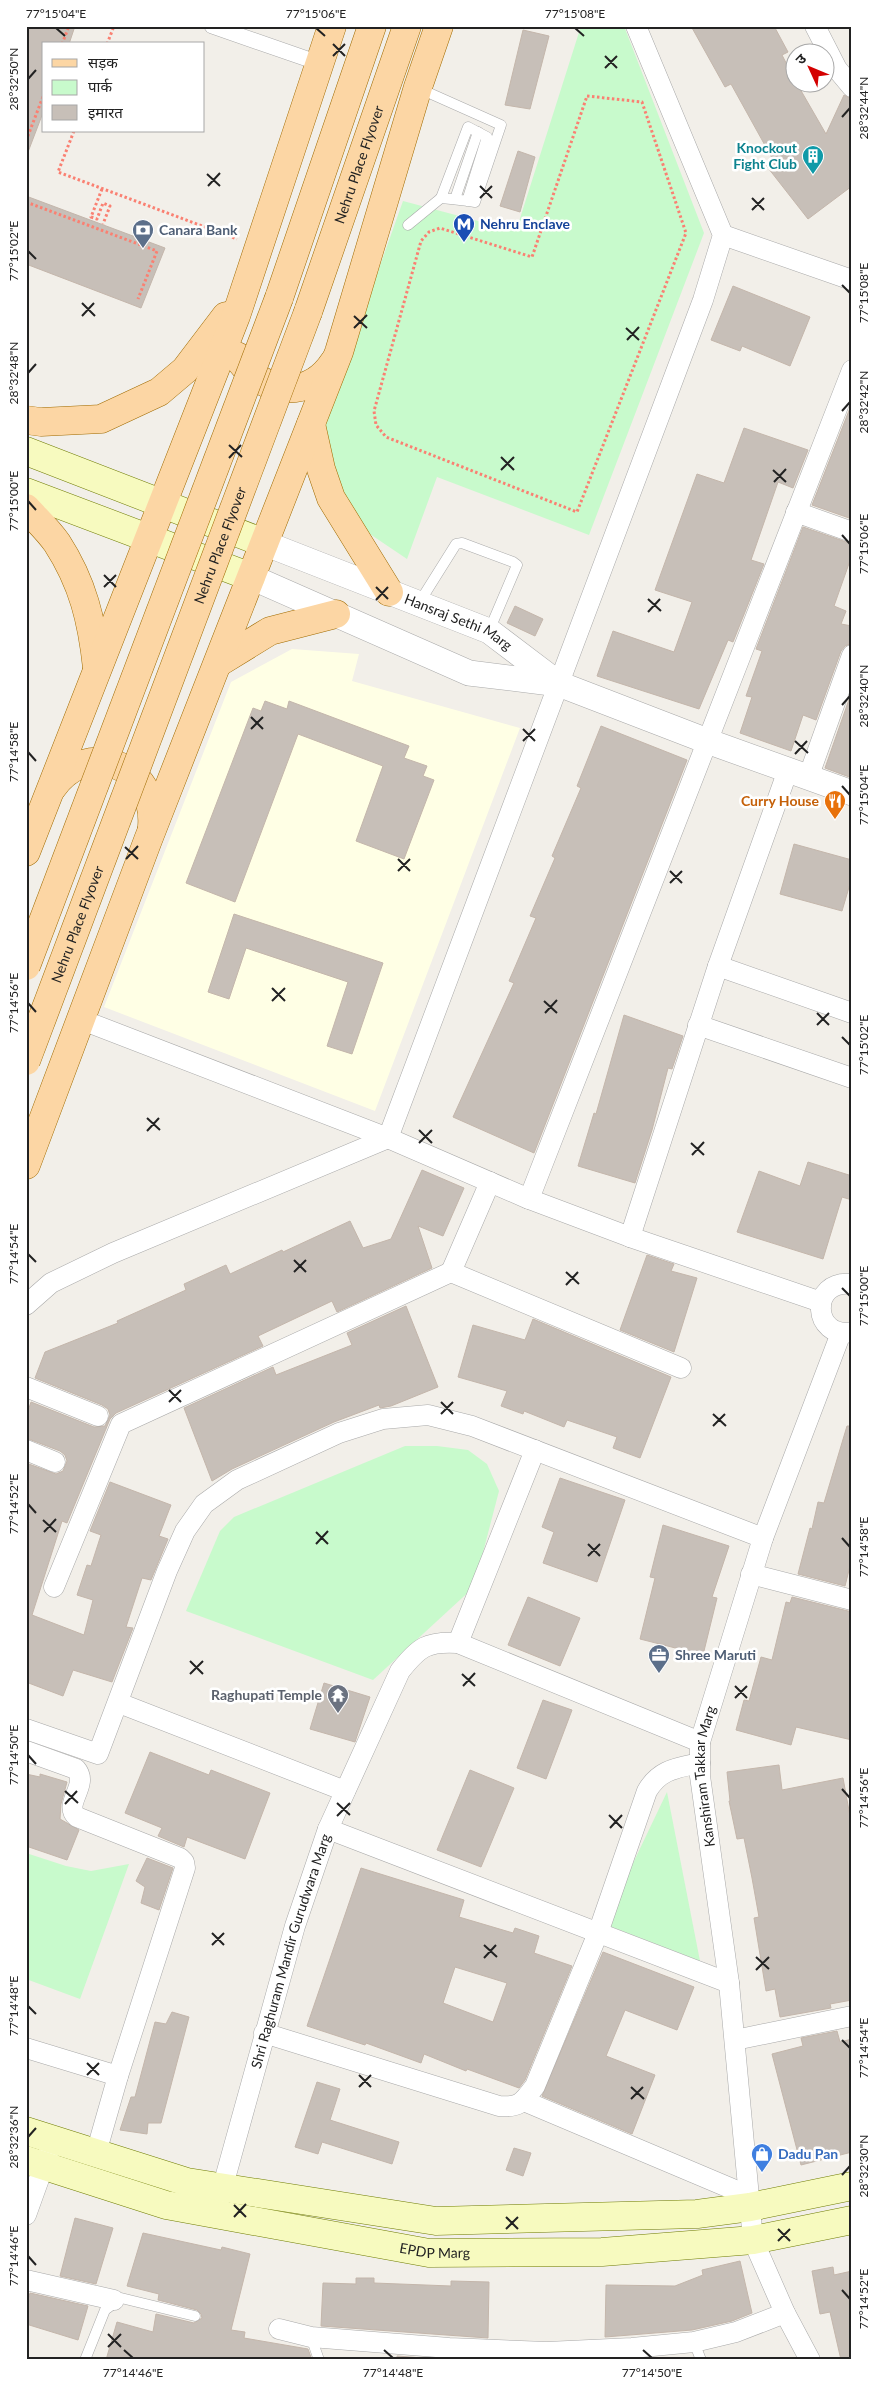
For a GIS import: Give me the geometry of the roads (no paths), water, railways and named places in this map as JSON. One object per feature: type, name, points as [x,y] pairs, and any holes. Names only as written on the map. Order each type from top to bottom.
[{"type":"main road","points":[[26,852],[236,316],[332,26]]},
{"type":"main road","points":[[26,966],[279,298],[372,26]]},
{"type":"main road","name":"Nehru Place Flyover","points":[[26,1061],[308,312],[407,26]]},
{"type":"main road","points":[[26,1165],[148,840],[339,352],[418,88],[439,26]]},
{"type":"main road","points":[[26,420],[42,422],[102,418],[159,392],[185,370],[244,291]]},
{"type":"main road","points":[[236,316],[233,336],[237,355],[252,376],[276,388],[296,388],[314,382],[334,364],[339,352]]},
{"type":"main road","points":[[311,424],[321,469],[331,498],[389,592]]},
{"type":"main road","points":[[26,451],[264,543]]},
{"type":"main road","points":[[26,492],[251,577]]},
{"type":"main road","points":[[26,508],[56,542],[79,583],[93,628],[97,674]]},
{"type":"main road","points":[[218,663],[270,631],[336,614]]},
{"type":"main road","points":[[48,793],[66,773],[77,766],[90,762],[104,762],[122,767],[138,779],[151,802],[152,828],[148,840]]},
{"type":"main road","name":"EPDP Marg","points":[[26,2131],[186,2182],[436,2221],[697,2214],[749,2202],[852,2186]]},
{"type":"main road","name":"EPDP Marg","points":[[35,2163],[166,2205],[429,2253],[602,2252],[753,2240],[852,2220]]},
{"type":"street","points":[[212,26],[319,63]]},
{"type":"street","points":[[26,1305],[51,1283],[113,1252],[388,1138],[699,310],[723,235],[636,26]]},
{"type":"street","points":[[815,26],[837,69],[852,86]]},
{"type":"street","points":[[723,235],[852,280]]},
{"type":"street","points":[[529,1199],[852,370]]},
{"type":"street","points":[[796,512],[852,532]]},
{"type":"street","name":"Hansraj Sethi Marg","points":[[264,543],[489,631],[559,684]]},
{"type":"street","name":"Hansraj Sethi Marg","points":[[251,577],[469,673],[559,684],[707,741],[852,792]]},
{"type":"street","points":[[630,1237],[718,966],[798,774],[852,655]]},
{"type":"street","points":[[718,966],[852,1013]]},
{"type":"street","points":[[82,1020],[388,1138],[529,1199],[630,1237],[821,1302]]},
{"type":"street","points":[[698,1025],[852,1078]]},
{"type":"street","points":[[54,1587],[120,1424],[451,1272],[490,1182]]},
{"type":"street","points":[[451,1272],[681,1368]]},
{"type":"street","points":[[847,1333],[826,1324],[821,1313],[821,1302],[824,1294],[831,1287],[842,1283],[852,1284]]},
{"type":"street","name":"Kanshiram Takkar Marg","points":[[810,2360],[785,2313],[753,2240],[729,1983],[700,1776],[700,1742],[763,1538],[847,1333]]},
{"type":"street","points":[[26,1387],[98,1416]]},
{"type":"street","points":[[26,1729],[98,1754],[119,1703],[167,1571],[185,1531],[204,1504],[237,1480],[339,1433],[383,1419],[428,1415],[472,1426],[763,1538]]},
{"type":"street","points":[[26,1450],[55,1462]]},
{"type":"street","points":[[458,1643],[535,1450]]},
{"type":"street","points":[[751,1574],[852,1600]]},
{"type":"street","name":"Shri Raghuram Mandir Gurudwara Marg","points":[[214,2214],[295,1926],[328,1829],[400,1671],[414,1653],[436,1642],[458,1643],[700,1742]]},
{"type":"street","points":[[119,1703],[345,1792]]},
{"type":"street","points":[[26,1752],[76,1769],[79,1773],[80,1784],[72,1807],[73,1813],[77,1817],[180,1858],[186,1868],[118,2076],[96,2153]]},
{"type":"street","points":[[264,2033],[499,2106],[513,2108],[524,2101],[534,2086],[598,1933],[647,1791],[654,1780],[666,1771],[700,1763]]},
{"type":"street","points":[[328,1829],[729,1983]]},
{"type":"street","points":[[735,2040],[852,2016]]},
{"type":"street","points":[[26,2048],[118,2076]]},
{"type":"street","points":[[524,2101],[749,2202]]},
{"type":"street","points":[[26,2215],[35,2163],[53,2139]]},
{"type":"street","points":[[26,2280],[114,2300]]},
{"type":"street","points":[[279,2329],[311,2337],[449,2348],[547,2352],[632,2348],[697,2351],[736,2332],[785,2313]]},
{"type":"lane","points":[[418,88],[501,125],[476,202],[440,198]]},
{"type":"lane","points":[[408,225],[440,198],[468,127],[487,137],[467,201]]},
{"type":"lane","points":[[455,200],[478,132]]},
{"type":"lane","points":[[419,604],[456,544],[462,544],[513,562],[517,565],[514,576],[489,631]]},
{"type":"lane","points":[[85,2360],[102,2316],[114,2300],[121,2298],[132,2300],[195,2316]]},
{"type":"lane","points":[[311,2337],[319,2360]]},
{"type":"place","name":"Knockout Fight Club","points":[[813,175]]},
{"type":"place","name":"Nehru Enclave","points":[[464,243]]},
{"type":"place","name":"Canara Bank","points":[[143,249]]},
{"type":"place","name":"Curry House","points":[[835,820]]},
{"type":"place","name":"Shree Maruti","points":[[659,1674]]},
{"type":"place","name":"Raghupati Temple","points":[[338,1714]]},
{"type":"place","name":"Dadu Pan","points":[[762,2173]]}]
